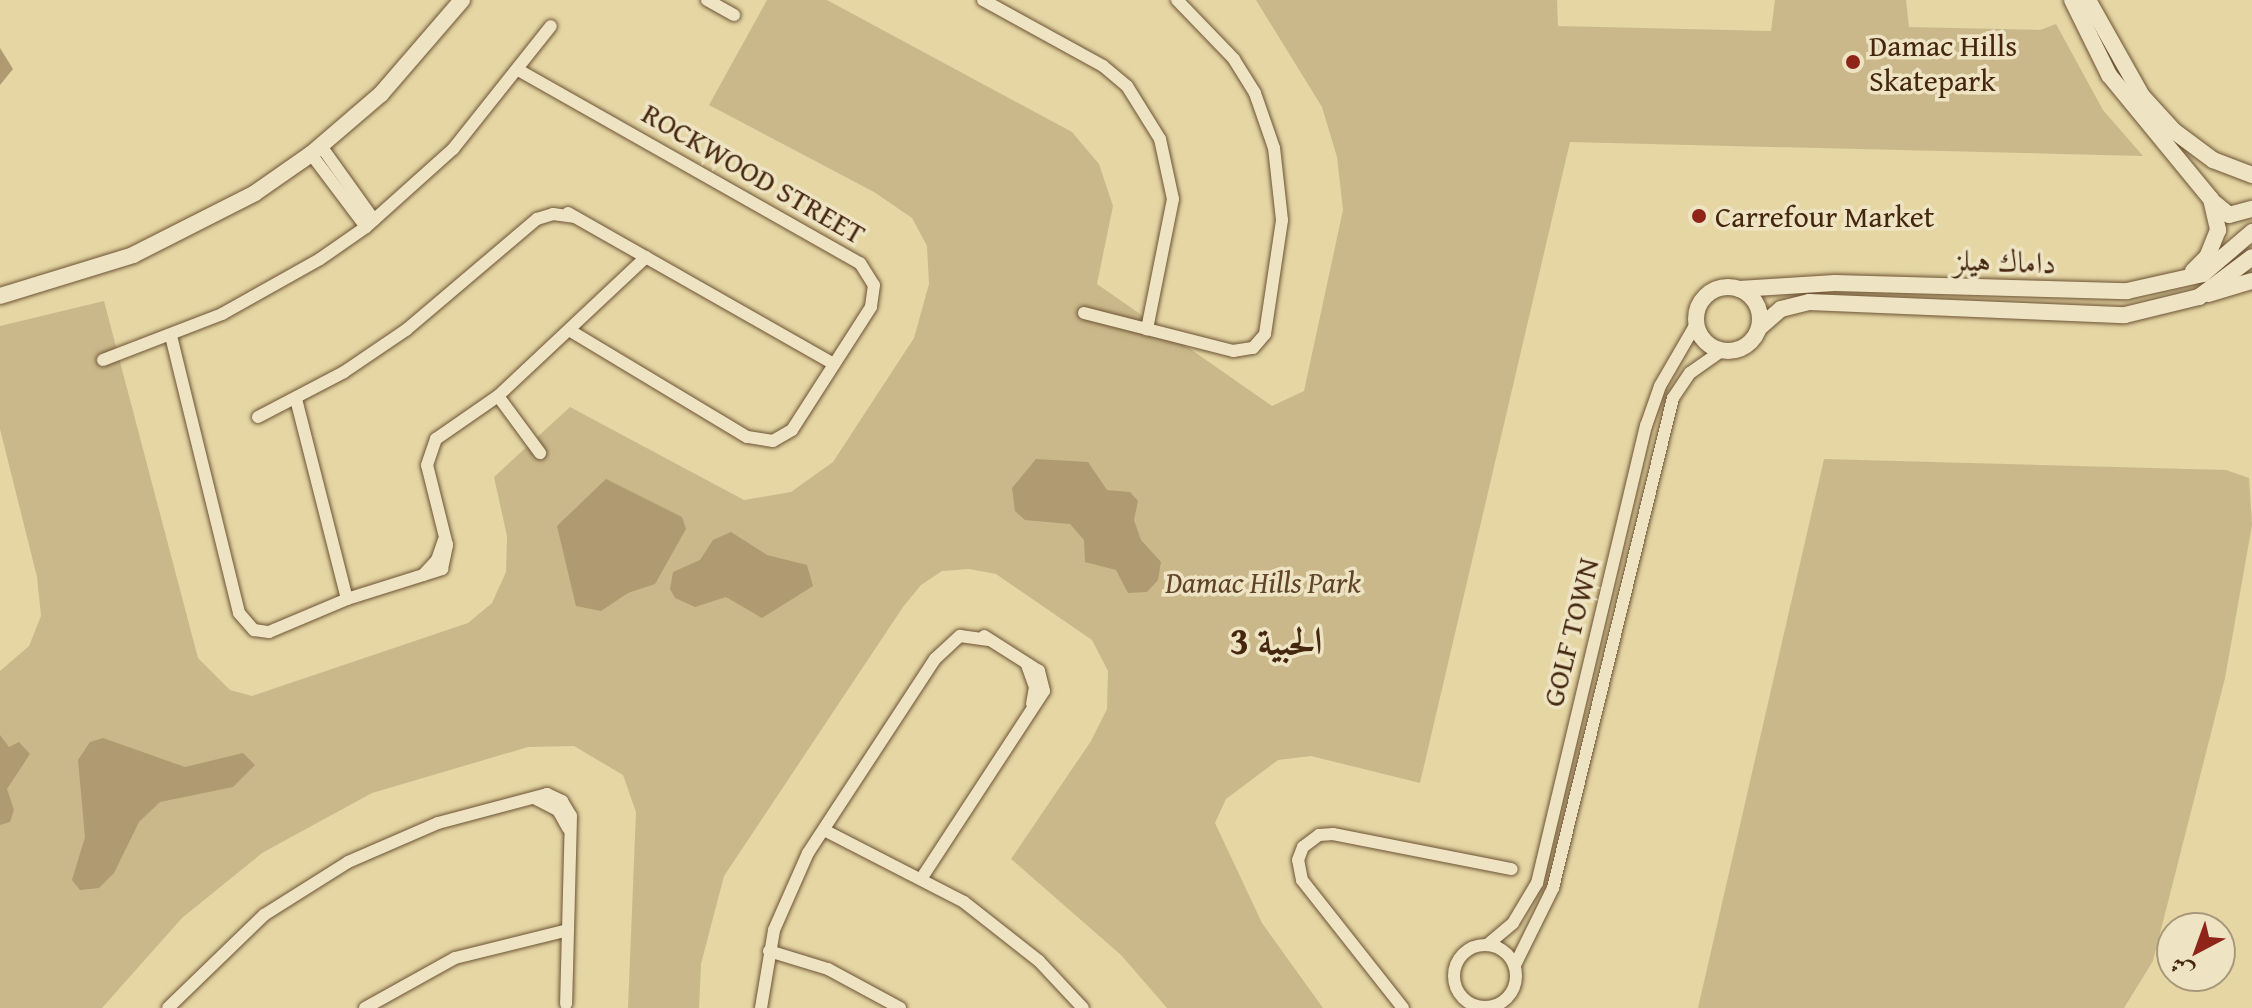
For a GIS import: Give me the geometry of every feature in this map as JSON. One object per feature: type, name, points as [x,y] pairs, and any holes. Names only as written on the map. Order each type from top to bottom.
[{"type":"street","points":[[0,296],[90,272],[176,237],[229,209],[316,150],[381,94],[462,0]]},
{"type":"street","points":[[707,0],[734,15]]},
{"type":"street","points":[[983,0],[1103,66],[1127,86],[1160,139],[1173,199],[1147,329]]},
{"type":"street","points":[[1084,313],[1233,351],[1253,348],[1265,334],[1281,238],[1278,166],[1263,111],[1222,43],[1177,0]]},
{"type":"street","points":[[2072,0],[2109,75],[2211,199],[2229,215],[2252,209]]},
{"type":"street","points":[[2088,0],[2142,96],[2188,144],[2249,177]]},
{"type":"street","points":[[103,360],[171,336],[272,289],[370,224],[453,149],[520,71],[551,26]]},
{"type":"street","name":"ROCKWOOD STREET","points":[[520,71],[865,267],[874,285],[874,300],[792,430],[780,439],[760,442],[572,332]]},
{"type":"street","points":[[316,150],[370,224]]},
{"type":"street","points":[[2179,282],[2207,257],[2214,244],[2218,230],[2211,199]]},
{"type":"street","points":[[258,417],[296,399],[406,330],[520,232],[532,216],[547,208],[574,217],[834,364]]},
{"type":"street","name":"داماك هيلز","points":[[1739,289],[1835,283],[2101,292],[2179,282],[2203,274],[2252,232]]},
{"type":"street","points":[[171,336],[243,620],[254,630],[269,632],[347,599],[442,569],[448,554],[427,465],[430,447],[443,432],[498,396],[572,332],[646,257]]},
{"type":"street","name":"داماك هيلز","points":[[1759,328],[1781,309],[1809,302],[2125,315],[2199,297],[2252,257]]},
{"type":"street","points":[[2199,297],[2252,281]]},
{"type":"street","points":[[1722,287],[1739,289],[1757,304],[1759,328],[1744,347],[1721,351],[1705,341],[1696,324],[1707,295],[1722,287]]},
{"type":"street","name":"GOLF TOWN","points":[[1487,945],[1518,917],[1537,883],[1646,426],[1660,386],[1696,324]]},
{"type":"street","name":"GOLF TOWN","points":[[1515,965],[1553,888],[1673,398],[1690,373],[1721,351]]},
{"type":"street","points":[[498,396],[540,453]]},
{"type":"street","points":[[296,399],[347,599]]},
{"type":"street","points":[[761,1008],[769,951],[794,878],[935,659],[940,643],[954,631],[973,630],[1023,659],[1035,687],[1027,715],[923,876]]},
{"type":"street","points":[[168,1008],[226,946],[316,881],[392,841],[524,797],[558,810],[571,835],[564,931],[566,1004]]},
{"type":"street","points":[[824,830],[923,876],[1003,930],[1083,1008]]},
{"type":"street","points":[[1403,1008],[1302,880],[1298,867],[1303,847],[1313,837],[1333,834],[1512,869]]},
{"type":"street","points":[[365,1008],[455,958],[564,931]]},
{"type":"street","points":[[1460,995],[1471,1004],[1496,1006],[1515,984],[1515,965],[1508,955],[1487,945],[1476,946],[1458,961],[1455,984],[1460,995],[1468,1008]]},
{"type":"street","points":[[769,951],[828,969],[900,1008]]},
{"type":"green space","name":"Damac Hills Park","points":[[767,0],[827,0],[1072,132],[1099,164],[1113,206],[1097,284],[1272,406],[1304,391],[1343,210],[1337,157],[1322,107],[1256,0],[1557,0],[1558,26],[1771,31],[1775,0],[1906,0],[1909,27],[2040,30],[2056,24],[2103,110],[2143,156],[1570,142],[1420,783],[1311,756],[1278,760],[1226,799],[1215,823],[1262,923],[1323,1008],[1167,1008],[1121,955],[1011,859],[1091,741],[1107,709],[1108,671],[1092,640],[996,574],[969,569],[942,571],[921,585],[903,607],[724,876],[701,964],[699,1008],[628,1008],[636,812],[623,775],[574,746],[528,747],[372,793],[262,853],[182,918],[102,1008],[0,1008],[0,671],[29,646],[41,616],[37,577],[0,429],[0,326],[104,301],[198,658],[230,690],[252,696],[468,623],[492,603],[506,572],[507,536],[494,477],[570,407],[744,500],[791,492],[833,462],[914,338],[929,284],[927,246],[912,218],[874,192],[709,105]]},
{"type":"green space","points":[[1824,459],[2226,470],[2249,478],[2252,525],[2225,678],[2165,912],[2156,912],[2153,961],[2124,1008],[1698,1008]]},
{"type":"shaded area","points":[[0,48],[13,69],[0,85]]},
{"type":"shaded area","points":[[1036,459],[1088,462],[1107,490],[1130,492],[1138,501],[1134,520],[1141,540],[1161,562],[1158,580],[1147,592],[1128,593],[1116,570],[1085,562],[1084,540],[1070,524],[1025,520],[1015,511],[1012,488]]},
{"type":"shaded area","points":[[606,479],[682,517],[686,529],[655,584],[628,593],[601,611],[576,606],[557,526]]},
{"type":"shaded area","points":[[731,532],[767,555],[807,565],[813,586],[762,618],[726,597],[695,607],[675,598],[670,589],[673,572],[700,560],[713,540]]},
{"type":"shaded area","points":[[0,735],[9,747],[19,742],[30,754],[7,789],[14,810],[10,822],[0,825]]},
{"type":"shaded area","points":[[103,738],[185,767],[243,753],[255,765],[233,787],[160,802],[139,822],[114,873],[99,888],[80,890],[72,880],[85,837],[78,760],[90,742]]},
{"type":"place","name":"Damac Hills Skatepark","points":[[1853,62]]},
{"type":"place","name":"Carrefour Market","points":[[1699,216]]},
{"type":"district","name":"الحبية 3","points":[[1276,641]]}]
